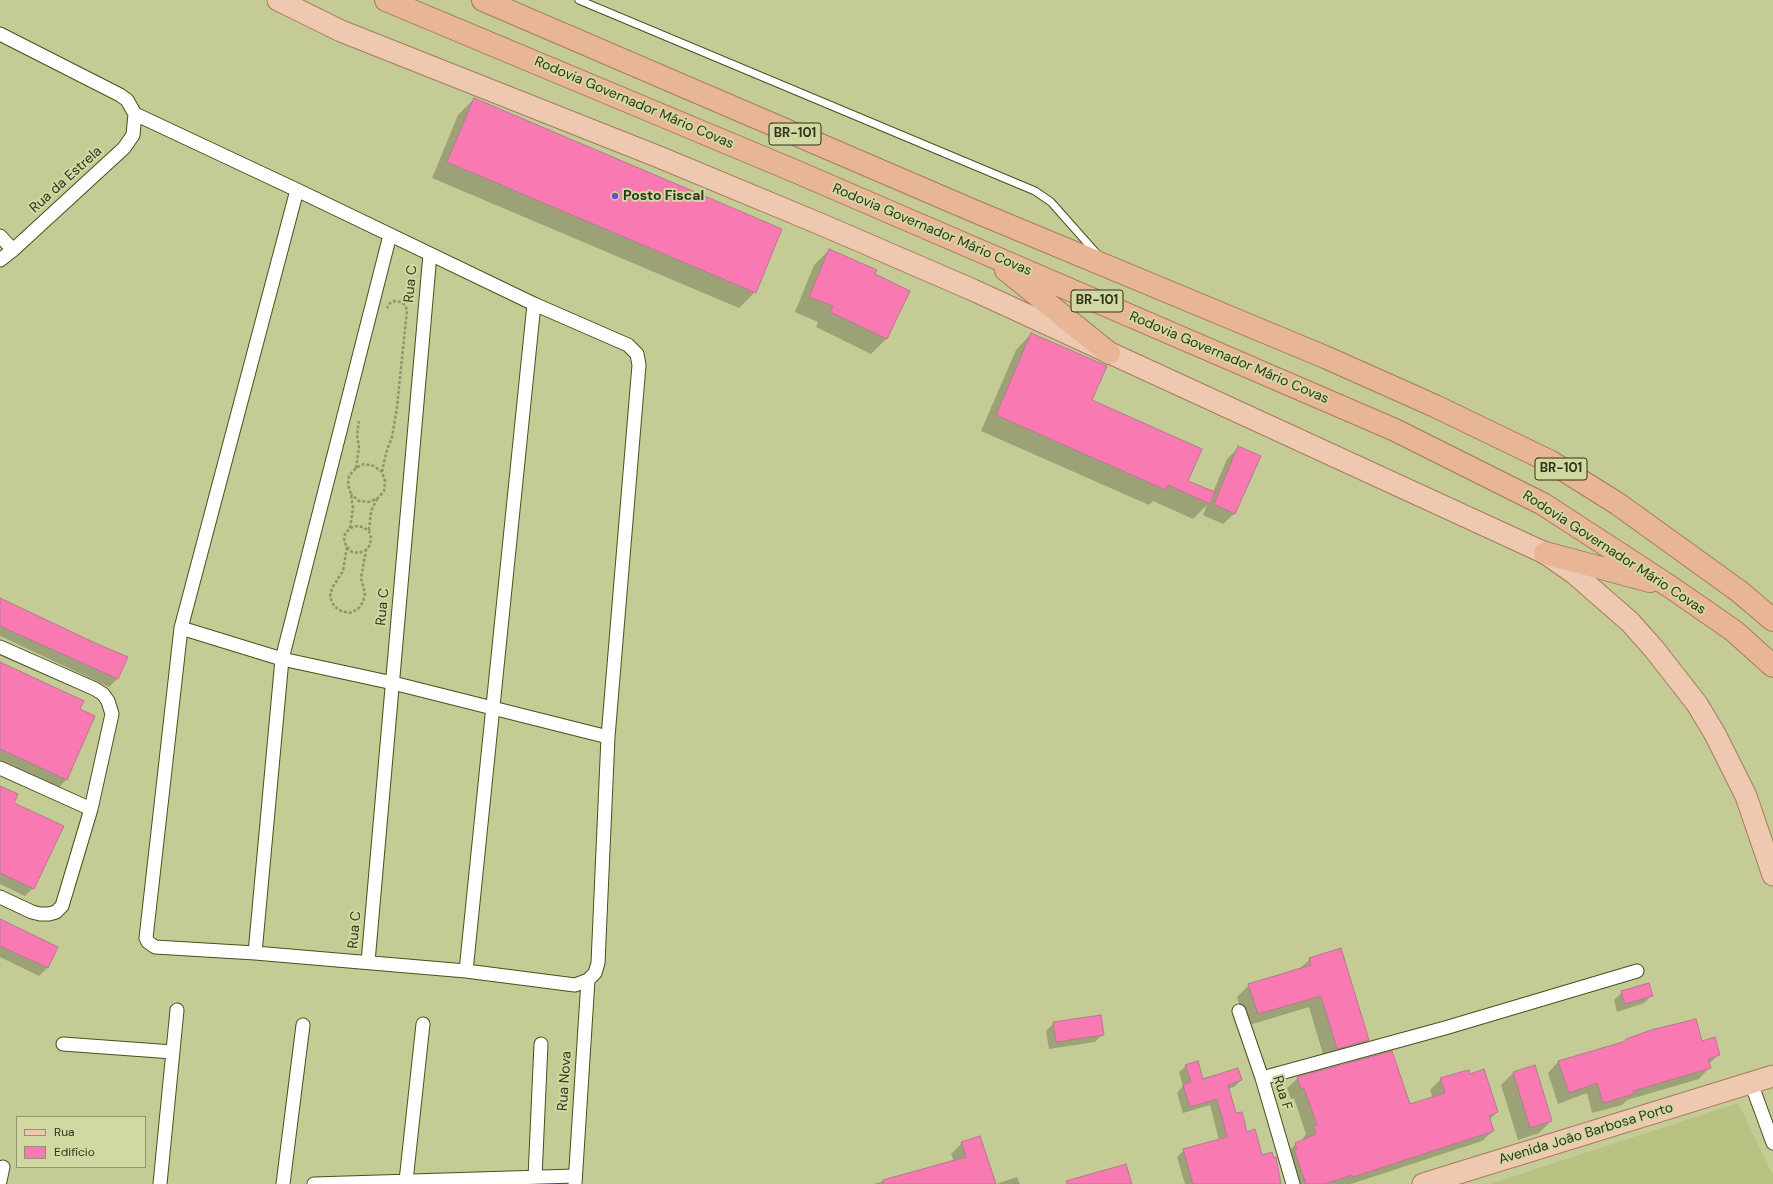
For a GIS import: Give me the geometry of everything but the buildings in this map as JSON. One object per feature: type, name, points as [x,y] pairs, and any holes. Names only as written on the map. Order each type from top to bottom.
[{"type":"highway","name":"Rodovia Governador Mário Covas","points":[[386,0],[702,131],[1395,430],[1543,504],[1669,586],[1734,631],[1773,666]]},
{"type":"highway","name":"BR-101","points":[[483,0],[1108,267],[1325,357],[1435,406],[1551,462],[1618,504],[1670,540],[1740,592],[1773,620]]},
{"type":"highway","points":[[983,252],[1109,353]]},
{"type":"highway","points":[[1545,553],[1669,586]]},
{"type":"main road","points":[[278,0],[341,31],[659,157],[825,226],[973,290],[1545,553],[1575,574],[1630,622],[1654,648],[1697,704],[1715,734],[1746,796],[1773,875]]},
{"type":"main road","name":"Avenida João Barbosa Porto","points":[[1423,1184],[1758,1081]]},
{"type":"street","points":[[0,34],[120,95],[127,100],[135,114],[297,190],[534,304],[628,345],[637,354],[639,365],[608,737],[598,962],[595,973],[588,980],[575,985],[466,971],[368,962],[255,953],[155,948],[146,938],[181,628],[297,190]]},
{"type":"street","name":"Rua da Estrela","points":[[0,260],[13,250],[124,148],[133,135],[135,114]]},
{"type":"street","points":[[255,953],[282,659],[390,235]]},
{"type":"street","points":[[0,236],[13,250]]},
{"type":"street","name":"Rua C","points":[[368,962],[430,254]]},
{"type":"street","points":[[466,971],[534,304]]},
{"type":"street","points":[[181,628],[282,659],[493,707],[608,737]]},
{"type":"street","points":[[0,647],[95,689],[103,694],[108,701],[112,714],[91,809],[62,906],[56,912],[40,914],[32,912],[0,897]]},
{"type":"street","points":[[0,768],[91,809]]},
{"type":"street","points":[[1262,1078],[1445,1028],[1637,971]]},
{"type":"street","name":"Rua Nova","points":[[575,1180],[588,980]]},
{"type":"street","points":[[160,1184],[177,1010]]},
{"type":"street","name":"Rua F","points":[[1239,1011],[1262,1078],[1293,1184]]},
{"type":"street","points":[[406,1181],[423,1024]]},
{"type":"street","points":[[283,1184],[302,1025]]},
{"type":"street","points":[[63,1044],[173,1052]]},
{"type":"street","points":[[535,1177],[540,1044]]},
{"type":"street","points":[[1758,1081],[1773,1143]]},
{"type":"street","points":[[0,1181],[4,1167]]},
{"type":"street","points":[[314,1184],[535,1177],[575,1180]]},
{"type":"lane","points":[[579,0],[1035,191],[1051,202],[1068,219],[1108,267]]},
{"type":"path","points":[[382,472],[374,466],[364,464],[356,468],[349,476],[348,485],[351,494],[352,517],[350,528],[345,534],[344,541],[352,552],[359,553],[366,550],[370,545],[371,538],[369,531],[371,511],[378,498],[384,491],[385,481],[382,472],[386,453],[392,437],[397,407],[407,310],[401,302],[395,301],[390,303],[385,315]]},
{"type":"path","points":[[356,468],[359,447],[357,435],[360,415]]},
{"type":"path","points":[[351,494],[359,501],[369,502],[378,498]]},
{"type":"path","points":[[350,528],[356,526],[363,527],[369,531]]},
{"type":"path","points":[[347,547],[343,571],[332,588],[330,597],[334,606],[341,611],[350,613],[358,609],[363,602],[365,593],[361,578],[366,550]]},
{"type":"shaded area","points":[[1738,1103],[1773,1175],[1773,1184],[1490,1184]]},
{"type":"place","name":"Posto Fiscal","points":[[615,196]]}]
